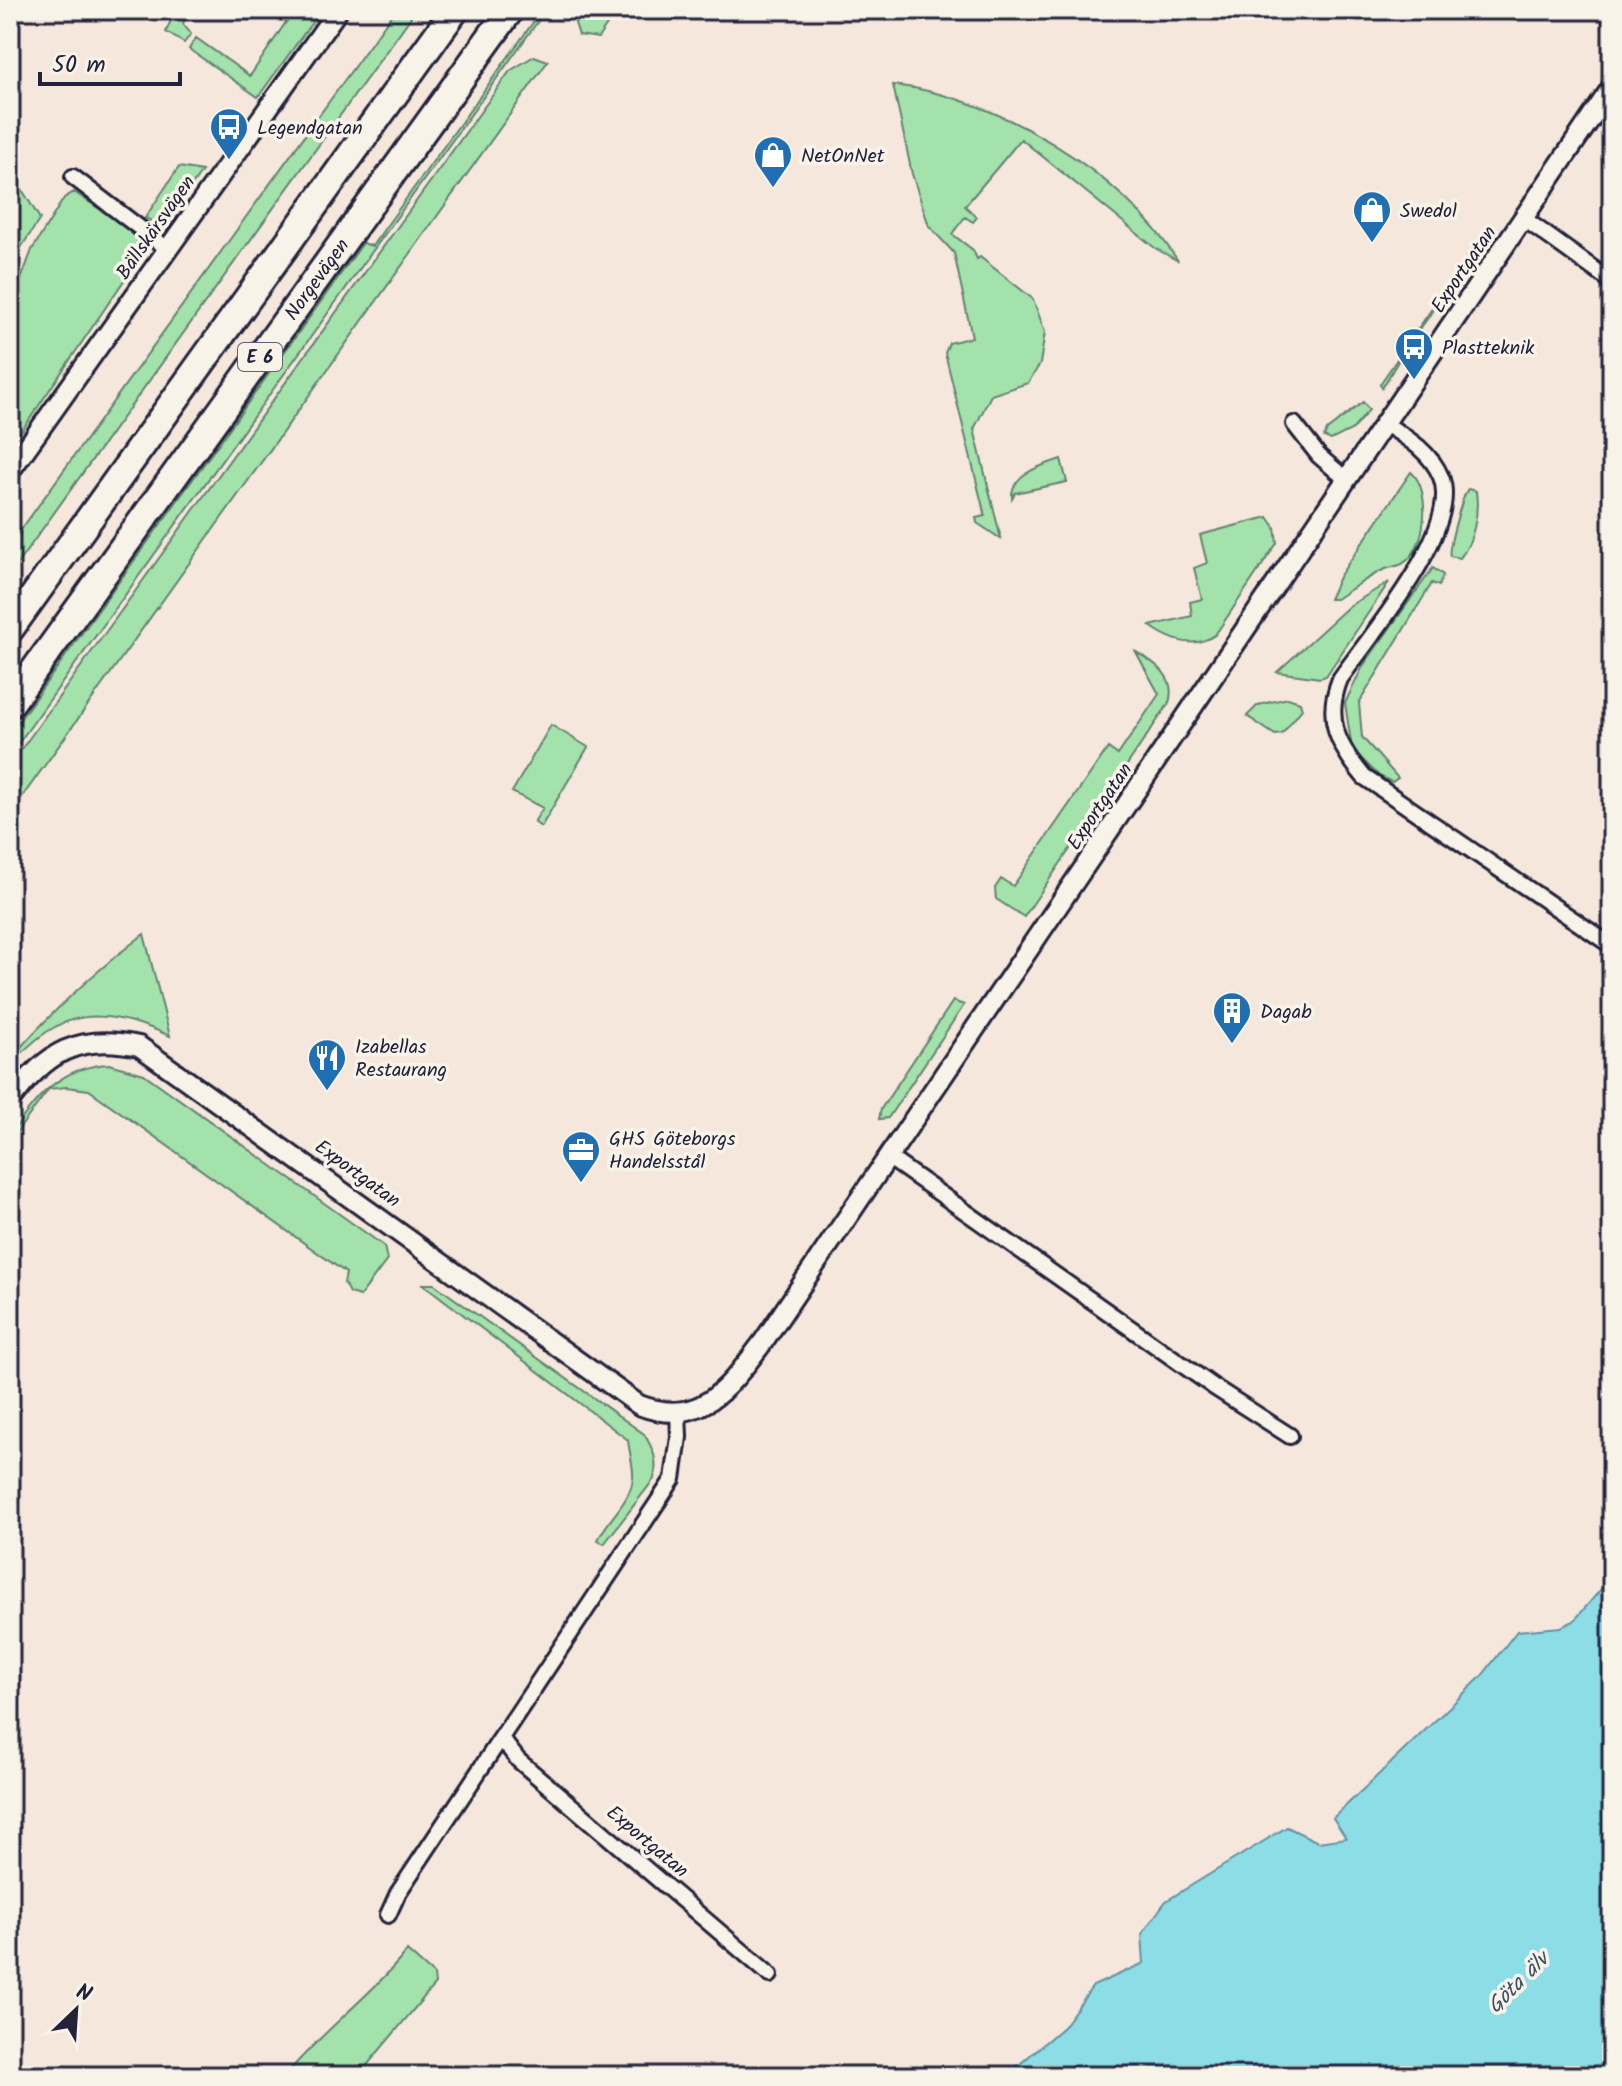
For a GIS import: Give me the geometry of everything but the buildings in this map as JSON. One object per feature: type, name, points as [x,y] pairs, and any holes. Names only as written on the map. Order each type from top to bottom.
[{"type":"highway","name":"E 6","points":[[10,629],[455,10]]},
{"type":"highway","name":"Norgevägen","points":[[10,704],[510,10]]},
{"type":"street","name":"Bällskärsvägen","points":[[10,471],[338,10]]},
{"type":"street","name":"Exportgatan","points":[[10,1101],[28,1076],[69,1047],[112,1042],[151,1051],[616,1390],[660,1413],[697,1408],[730,1386],[1612,87]]},
{"type":"street","points":[[73,177],[166,248]]},
{"type":"street","name":"Exportgatan","points":[[1523,218],[1612,282]]},
{"type":"street","points":[[1384,423],[1420,447],[1433,462],[1442,477],[1444,509],[1417,566],[1340,679],[1334,695],[1333,716],[1341,749],[1364,777],[1612,946]]},
{"type":"street","points":[[1294,424],[1319,456],[1347,480]]},
{"type":"street","points":[[888,1157],[1201,1378],[1290,1436]]},
{"type":"street","points":[[388,1915],[398,1893],[673,1479],[679,1437],[678,1412]]},
{"type":"street","name":"Exportgatan","points":[[501,1738],[518,1760],[770,1975]]},
{"type":"green space","points":[[175,10],[188,10],[183,24],[191,34],[184,43],[166,32]]},
{"type":"green space","points":[[294,10],[321,10],[258,97],[189,49],[196,38],[250,76]]},
{"type":"green space","points":[[395,10],[416,10],[10,574],[10,545]]},
{"type":"green space","points":[[542,10],[546,10],[10,755],[10,733],[363,243],[372,246]]},
{"type":"green space","points":[[580,10],[617,10],[598,38],[579,35],[574,20]]},
{"type":"green space","points":[[534,56],[548,61],[10,814],[10,765],[510,71]]},
{"type":"green space","points":[[893,85],[933,92],[973,105],[1014,122],[1054,144],[1125,198],[1178,261],[1155,248],[1021,139],[965,206],[977,217],[973,222],[965,217],[952,234],[973,250],[977,259],[980,257],[1033,299],[1045,332],[1040,364],[1028,383],[991,395],[974,429],[1001,539],[977,523],[976,518],[985,516],[945,353],[949,343],[972,337],[954,253],[929,226],[912,174]]},
{"type":"green space","points":[[179,167],[202,171],[170,217],[156,223],[145,218]]},
{"type":"green space","points":[[10,170],[40,219],[10,264]]},
{"type":"green space","points":[[74,192],[131,230],[144,251],[10,448],[10,309],[32,250],[64,198]]},
{"type":"green space","points":[[1486,230],[1465,267],[1406,348],[1382,388],[1380,384]]},
{"type":"green space","points":[[1363,402],[1369,410],[1353,429],[1331,440],[1324,437],[1327,430]]},
{"type":"green space","points":[[1061,459],[1067,482],[1015,493],[1012,498],[1016,483],[1022,477]]},
{"type":"green space","points":[[1411,472],[1418,480],[1424,505],[1424,520],[1417,547],[1402,564],[1373,575],[1336,599],[1329,599],[1339,577]]},
{"type":"green space","points":[[1468,489],[1476,491],[1476,517],[1469,543],[1460,558],[1450,556],[1450,552],[1456,522]]},
{"type":"green space","points":[[1268,517],[1275,527],[1277,543],[1215,635],[1198,642],[1182,641],[1150,626],[1192,616],[1190,602],[1202,599],[1194,568],[1207,563],[1200,535]]},
{"type":"green space","points":[[1433,568],[1443,575],[1439,586],[1432,583],[1359,703],[1362,737],[1398,778],[1392,782],[1379,776],[1352,749],[1345,703],[1363,666]]},
{"type":"green space","points":[[1389,582],[1326,676],[1320,678],[1277,672],[1349,606]]},
{"type":"green space","points":[[1136,652],[1157,666],[1167,678],[1171,694],[1169,703],[1024,917],[996,899],[995,888],[1001,879],[1013,886],[1108,748],[1118,755],[1159,694]]},
{"type":"green space","points":[[1288,698],[1300,702],[1302,709],[1282,734],[1275,735],[1247,716],[1258,705]]},
{"type":"green space","points":[[551,725],[588,747],[541,827],[534,822],[543,808],[512,792]]},
{"type":"green space","points":[[144,934],[170,1036],[124,1020],[83,1017],[64,1022],[46,1032],[10,1067],[10,1059],[57,1009]]},
{"type":"green space","points":[[953,1001],[964,1005],[888,1118],[879,1119],[881,1109]]},
{"type":"green space","points":[[109,1064],[144,1074],[384,1246],[387,1260],[360,1296],[349,1293],[344,1283],[346,1273],[89,1090],[66,1087],[49,1089],[10,1141],[10,1135],[20,1121],[51,1086],[76,1071]]},
{"type":"green space","points":[[423,1284],[434,1284],[644,1434],[654,1456],[654,1479],[604,1544],[598,1540],[623,1502],[633,1478],[628,1440]]},
{"type":"green space","points":[[407,1951],[434,1975],[435,1984],[358,2076],[285,2076],[378,1984]]},
{"type":"water","name":"Göta älv","points":[[1612,1576],[1612,2076],[1006,2076],[1063,2027],[1093,1986],[1144,1963],[1142,1934],[1166,1901],[1287,1827],[1318,1842],[1346,1838],[1333,1818],[1481,1677],[1517,1631],[1561,1627],[1574,1621]]},
{"type":"place","name":"Legendgatan","points":[[229,161]]},
{"type":"place","name":"NetOnNet","points":[[773,189]]},
{"type":"place","name":"Swedol","points":[[1372,244]]},
{"type":"place","name":"Plastteknik","points":[[1414,381]]},
{"type":"place","name":"Dagab","points":[[1232,1045]]},
{"type":"place","name":"Izabellas Restaurang","points":[[327,1092]]},
{"type":"place","name":"GHS Göteborgs Handelsstål","points":[[581,1184]]}]
